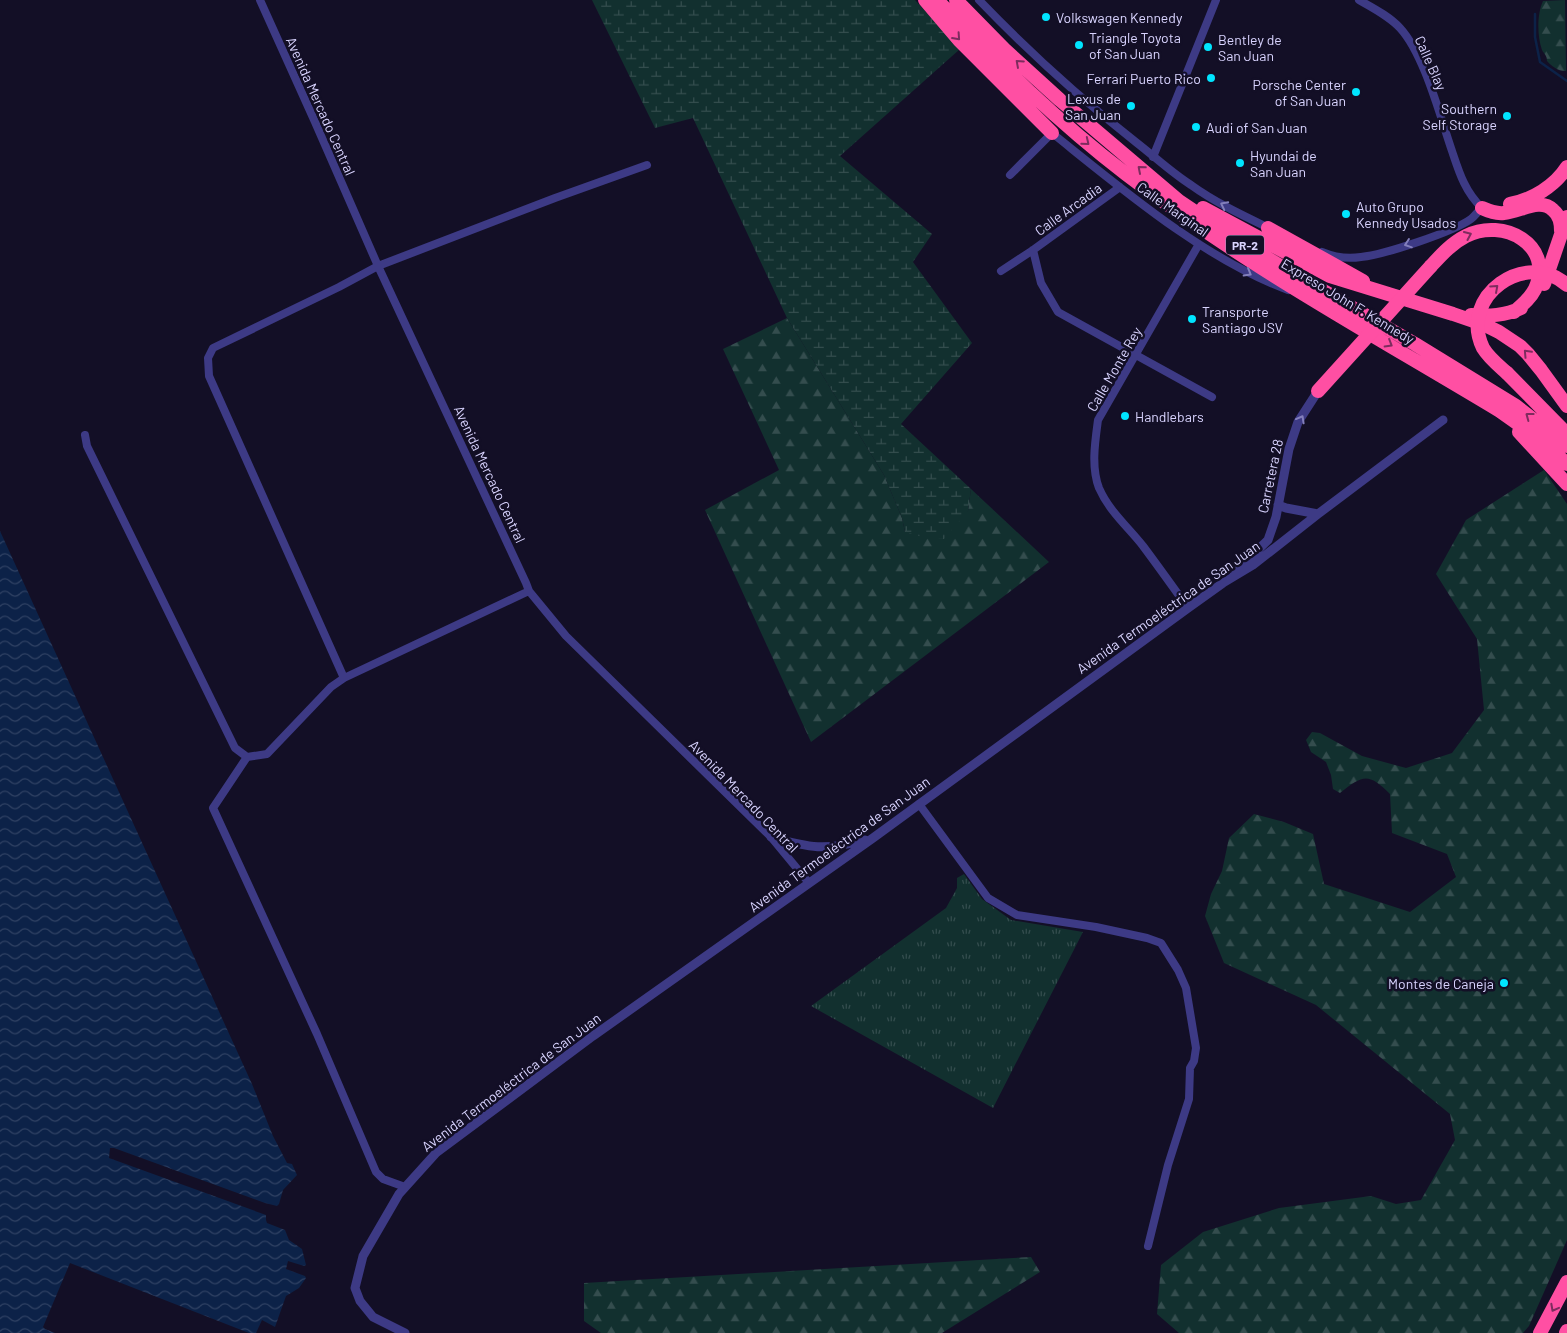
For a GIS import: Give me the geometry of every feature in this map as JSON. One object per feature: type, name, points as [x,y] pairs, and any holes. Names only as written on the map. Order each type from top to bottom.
[{"type":"highway","points":[[925,0],[959,40],[1052,132]]},
{"type":"highway","name":"Expreso John F. Kennedy","points":[[937,0],[993,58],[1061,122],[1125,174],[1197,227],[1500,411],[1538,438],[1567,464]]},
{"type":"highway","name":"Expreso John F. Kennedy","points":[[956,0],[1004,49],[1060,100],[1179,200],[1246,246],[1415,344],[1516,406],[1567,446]]},
{"type":"highway","points":[[1482,208],[1514,203],[1545,190],[1567,167]]},
{"type":"highway","points":[[1179,200],[1194,202],[1220,218],[1330,276],[1453,314],[1485,325],[1505,335],[1520,346],[1542,370],[1567,406]]},
{"type":"highway","points":[[1482,208],[1492,212],[1503,213],[1546,205],[1557,214],[1560,221],[1561,234]]},
{"type":"highway","points":[[1453,314],[1488,316],[1514,312],[1526,306],[1539,293],[1567,217]]},
{"type":"highway","points":[[1268,228],[1354,275],[1380,292]]},
{"type":"highway","points":[[1318,392],[1453,243],[1476,232],[1498,230],[1511,232],[1521,237],[1530,246],[1535,256],[1539,269],[1538,281],[1527,301],[1514,312]]},
{"type":"highway","points":[[1567,285],[1558,278],[1551,276],[1524,273],[1509,277],[1487,296],[1478,318],[1478,334],[1490,358],[1567,434]]},
{"type":"highway","points":[[1500,411],[1567,484]]},
{"type":"highway","points":[[1540,1333],[1567,1282]]},
{"type":"street","name":"Avenida Mercado Central","points":[[260,0],[378,266],[529,592],[566,636],[771,837],[809,883]]},
{"type":"street","points":[[979,0],[1013,35],[1076,93],[1191,186],[1213,200],[1307,247],[1330,255],[1359,258],[1386,252],[1470,219],[1482,208]]},
{"type":"street","points":[[1154,157],[1216,0]]},
{"type":"street","name":"Calle Blay","points":[[1359,0],[1399,27],[1412,45],[1426,78],[1461,178],[1470,196],[1482,208]]},
{"type":"street","points":[[1010,175],[1052,132]]},
{"type":"street","name":"Calle Marginal","points":[[1052,132],[1120,188],[1199,244],[1261,280],[1317,301]]},
{"type":"street","points":[[344,678],[209,376],[208,358],[213,348],[340,287],[378,266],[647,165]]},
{"type":"street","name":"Calle Arcadia","points":[[1120,188],[1033,250],[1041,283],[1058,312],[1212,397]]},
{"type":"street","name":"Calle Monte Rey","points":[[1188,608],[1142,545],[1112,510],[1099,488],[1095,467],[1098,420],[1199,244]]},
{"type":"street","points":[[1001,271],[1033,250]]},
{"type":"street","name":"Carretera 28","points":[[1223,583],[1268,540],[1276,517],[1289,449],[1298,422],[1318,392]]},
{"type":"street","name":"Avenida Termoeléctrica de San Juan","points":[[405,1333],[373,1317],[360,1301],[355,1288],[363,1256],[399,1194],[436,1153],[594,1036],[873,838],[1188,608],[1223,583],[1253,566],[1318,514],[1443,420]]},
{"type":"street","points":[[84,435],[87,446],[235,748],[247,757],[267,754],[331,687],[344,678],[529,592]]},
{"type":"street","points":[[1278,505],[1292,510],[1318,514]]},
{"type":"street","points":[[247,757],[213,808],[317,1034],[376,1172],[383,1179],[405,1187]]},
{"type":"street","points":[[919,804],[988,898],[1017,915],[1096,927],[1154,940],[1161,943],[1178,970],[1186,988],[1196,1048],[1194,1061],[1190,1068],[1189,1099],[1168,1165],[1148,1246]]},
{"type":"street","points":[[771,837],[821,848],[841,846],[873,838]]},
{"type":"green space","points":[[592,0],[915,0],[960,49],[840,156],[932,234],[913,262],[972,343],[901,424],[971,489],[968,511],[944,539],[930,539],[905,532],[902,518],[884,475],[787,318],[693,118],[655,128]]},
{"type":"green space","points":[[1565,0],[1566,71],[1561,71],[1547,61],[1540,44],[1538,25],[1543,1]]},
{"type":"green space","points":[[787,318],[884,475],[902,518],[905,532],[968,511],[971,489],[1049,562],[811,742],[705,510],[779,470],[723,349]]},
{"type":"green space","points":[[1544,470],[1567,504],[1567,1240],[1529,1326],[1523,1333],[1179,1333],[1157,1314],[1161,1265],[1203,1232],[1279,1208],[1371,1196],[1396,1204],[1421,1200],[1455,1140],[1450,1114],[1316,1005],[1224,963],[1205,916],[1211,894],[1222,871],[1229,838],[1254,814],[1284,822],[1313,834],[1324,884],[1410,912],[1456,877],[1447,854],[1392,833],[1390,794],[1376,782],[1365,778],[1354,782],[1340,793],[1333,789],[1331,775],[1326,762],[1311,752],[1306,740],[1312,732],[1320,733],[1362,756],[1406,768],[1452,753],[1484,710],[1477,639],[1436,574],[1466,520]]},
{"type":"green space","points":[[964,874],[982,899],[1011,920],[1083,932],[993,1108],[811,1006],[946,908],[957,888],[957,878]]},
{"type":"green space","points":[[1031,1257],[1040,1272],[942,1333],[601,1333],[584,1321],[584,1283]]},
{"type":"water","points":[[0,531],[252,1084],[273,1136],[287,1163],[292,1164],[297,1175],[283,1190],[277,1206],[114,1148],[110,1148],[109,1158],[266,1215],[267,1223],[285,1230],[289,1240],[302,1249],[306,1265],[288,1261],[286,1269],[306,1278],[299,1288],[286,1296],[275,1327],[262,1320],[256,1333],[249,1333],[70,1263],[43,1327],[55,1333],[0,1333]]},
{"type":"waterway","points":[[1535,14],[1535,37],[1540,62],[1567,81]]},
{"type":"place","name":"Volkswagen Kennedy","points":[[1046,17]]},
{"type":"place","name":"Triangle Toyota of San Juan","points":[[1079,45]]},
{"type":"place","name":"Bentley de San Juan","points":[[1208,47]]},
{"type":"place","name":"Ferrari Puerto Rico","points":[[1211,78]]},
{"type":"place","name":"Porsche Center of San Juan","points":[[1356,92]]},
{"type":"place","name":"Lexus de San Juan","points":[[1131,106]]},
{"type":"place","name":"Southern Self Storage","points":[[1507,116]]},
{"type":"place","name":"Audi of San Juan","points":[[1196,127]]},
{"type":"place","name":"Hyundai de San Juan","points":[[1240,163]]},
{"type":"place","name":"Auto Grupo Kennedy Usados","points":[[1346,214]]},
{"type":"place","name":"Transporte Santiago JSV","points":[[1192,319]]},
{"type":"place","name":"Handlebars","points":[[1125,416]]},
{"type":"place","name":"Montes de Caneja","points":[[1504,983]]}]
